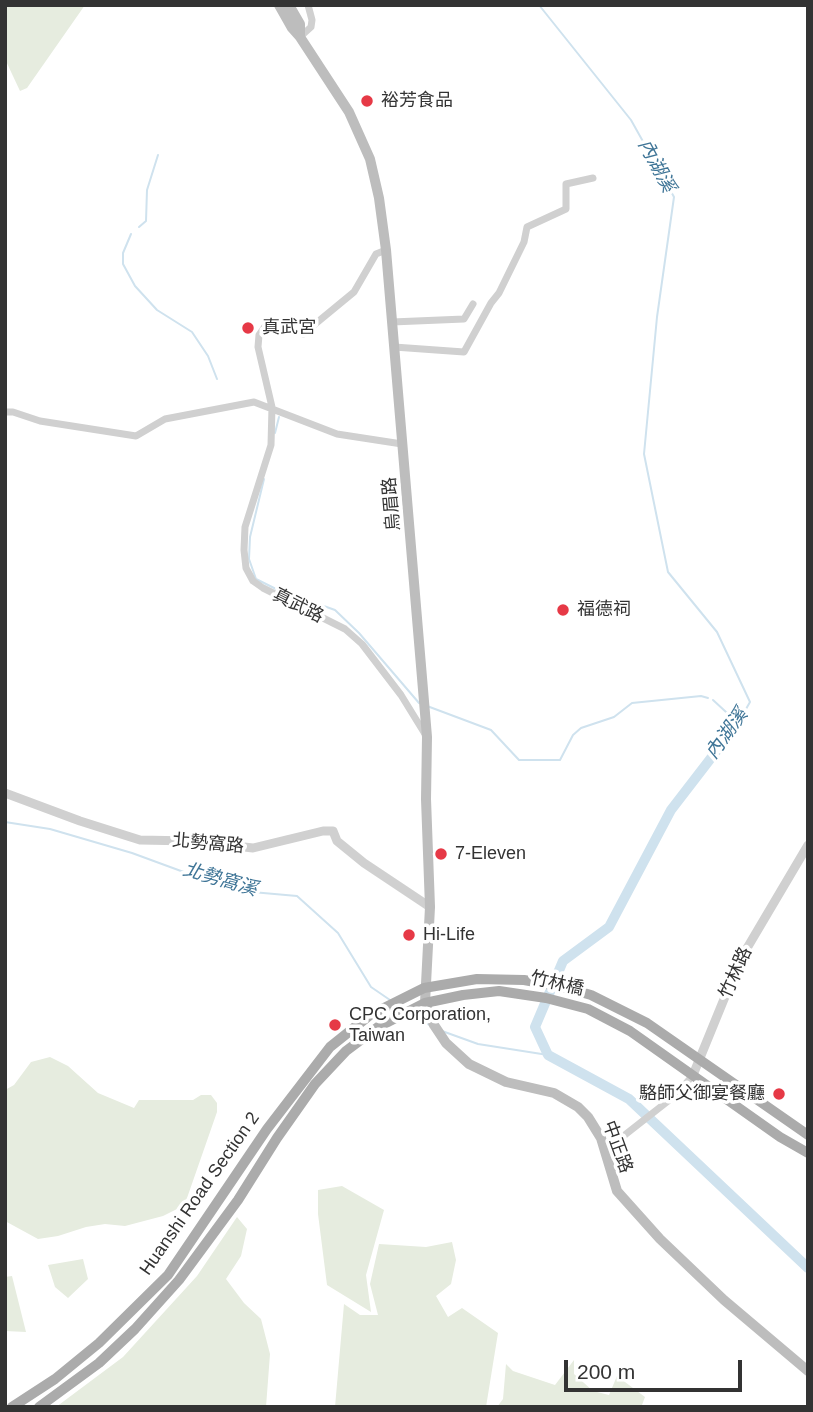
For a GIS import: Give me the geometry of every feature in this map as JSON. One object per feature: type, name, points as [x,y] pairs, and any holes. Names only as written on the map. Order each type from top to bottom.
[{"type":"main road","name":"烏眉路","points":[[279,5],[349,112],[370,159],[379,198],[386,250],[426,719],[430,907],[424,988]]},
{"type":"main road","name":"烏眉路","points":[[289,5],[300,24],[300,37]]},
{"type":"main road","name":"竹林橋","points":[[424,988],[477,979],[524,980],[563,987],[591,995],[647,1023],[701,1059]]},
{"type":"main road","name":"中正路","points":[[424,988],[425,1003],[434,1025],[446,1043],[469,1065],[492,1076],[554,1093],[578,1107],[594,1126],[606,1153],[617,1191],[660,1239],[724,1300],[808,1371]]},
{"type":"main road","name":"Huanshi Road Section 2","points":[[12,1407],[55,1379],[99,1343],[168,1275],[267,1129],[330,1047],[370,1015],[424,988]]},
{"type":"main road","name":"竹林橋","points":[[425,1003],[499,991],[588,1009],[630,1031],[693,1074]]},
{"type":"main road","name":"Huanshi Road Section 2","points":[[39,1407],[99,1363],[135,1329],[179,1280],[238,1200],[315,1084],[346,1051],[378,1027],[425,1003]]},
{"type":"main road","points":[[701,1059],[808,1135]]},
{"type":"main road","points":[[693,1074],[780,1137],[808,1153]]},
{"type":"street","points":[[300,37],[311,27],[308,5]]},
{"type":"street","points":[[394,348],[464,352],[499,293],[524,242],[527,227],[566,209],[566,184],[593,178]]},
{"type":"street","name":"真武路","points":[[386,250],[376,254],[354,292],[303,334],[287,324],[270,322],[259,335],[258,347],[272,407],[271,445],[245,527],[246,568],[253,581],[262,588],[345,629],[362,644],[401,695],[427,737]]},
{"type":"street","points":[[392,322],[464,319],[473,304]]},
{"type":"street","points":[[5,412],[40,421],[136,436],[165,419],[254,402],[337,434],[402,444]]},
{"type":"street","name":"北勢窩路","points":[[5,793],[80,821],[140,839],[253,848],[333,831],[337,841],[363,863],[430,907]]},
{"type":"street","name":"竹林路","points":[[606,1153],[626,1133],[668,1102],[693,1074],[740,960],[808,845]]},
{"type":"shaded area","points":[[5,5],[85,5],[27,88],[20,91],[5,59]]},
{"type":"shaded area","points":[[50,1057],[68,1066],[98,1093],[134,1108],[139,1100],[193,1100],[201,1095],[211,1095],[217,1103],[217,1112],[187,1198],[181,1207],[163,1216],[125,1226],[105,1224],[38,1239],[5,1221],[5,1090],[14,1085],[31,1062]]},
{"type":"shaded area","points":[[342,1186],[384,1210],[366,1275],[371,1312],[327,1285],[318,1214],[318,1190]]},
{"type":"shaded area","points":[[237,1217],[247,1229],[241,1256],[226,1279],[244,1303],[261,1319],[270,1354],[266,1407],[56,1407],[123,1357],[197,1276]]},
{"type":"shaded area","points":[[452,1242],[456,1260],[451,1284],[436,1296],[448,1317],[462,1308],[498,1333],[486,1407],[335,1407],[344,1304],[360,1315],[378,1315],[370,1284],[379,1244],[426,1247]]},
{"type":"shaded area","points":[[83,1259],[88,1279],[68,1298],[55,1287],[48,1265]]},
{"type":"shaded area","points":[[12,1276],[26,1332],[5,1331],[5,1277]]},
{"type":"shaded area","points":[[574,1360],[574,1374],[593,1391],[609,1395],[617,1376],[645,1397],[642,1405],[497,1407],[503,1399],[506,1364],[513,1371],[555,1385]]},
{"type":"waterway","name":"內湖溪","points":[[539,5],[631,120],[674,197],[657,317],[644,454],[668,572],[717,632],[750,702],[738,723],[713,700]]},
{"type":"waterway","points":[[139,227],[146,221],[147,190],[158,155]]},
{"type":"waterway","points":[[131,234],[123,253],[123,264],[135,286],[157,310],[192,332],[208,356],[217,379]]},
{"type":"waterway","points":[[275,433],[279,417]]},
{"type":"waterway","points":[[264,479],[250,537],[249,559],[256,579],[335,610],[359,633],[419,703]]},
{"type":"waterway","points":[[427,706],[491,730],[519,760],[560,760],[573,735],[581,728],[614,717],[632,703],[701,696],[708,698]]},
{"type":"waterway","name":"內湖溪","points":[[738,723],[671,810],[609,927],[563,961],[535,1027],[548,1055],[629,1099],[808,1268]]},
{"type":"waterway","name":"北勢窩溪","points":[[5,822],[50,829],[132,853],[200,878],[252,892],[297,896],[338,933],[371,987],[390,1000]]},
{"type":"waterway","name":"北勢窩溪","points":[[412,1015],[431,1026]]},
{"type":"waterway","name":"北勢窩溪","points":[[442,1031],[478,1044],[548,1055]]},
{"type":"place","name":"裕芳食品","points":[[367,101]]},
{"type":"place","name":"真武宮","points":[[248,328]]},
{"type":"place","name":"福德祠","points":[[563,610]]},
{"type":"place","name":"7-Eleven","points":[[441,854]]},
{"type":"place","name":"Hi-Life","points":[[409,935]]},
{"type":"place","name":"CPC Corporation, Taiwan","points":[[335,1025]]},
{"type":"place","name":"駱師父御宴餐廳","points":[[779,1094]]}]
